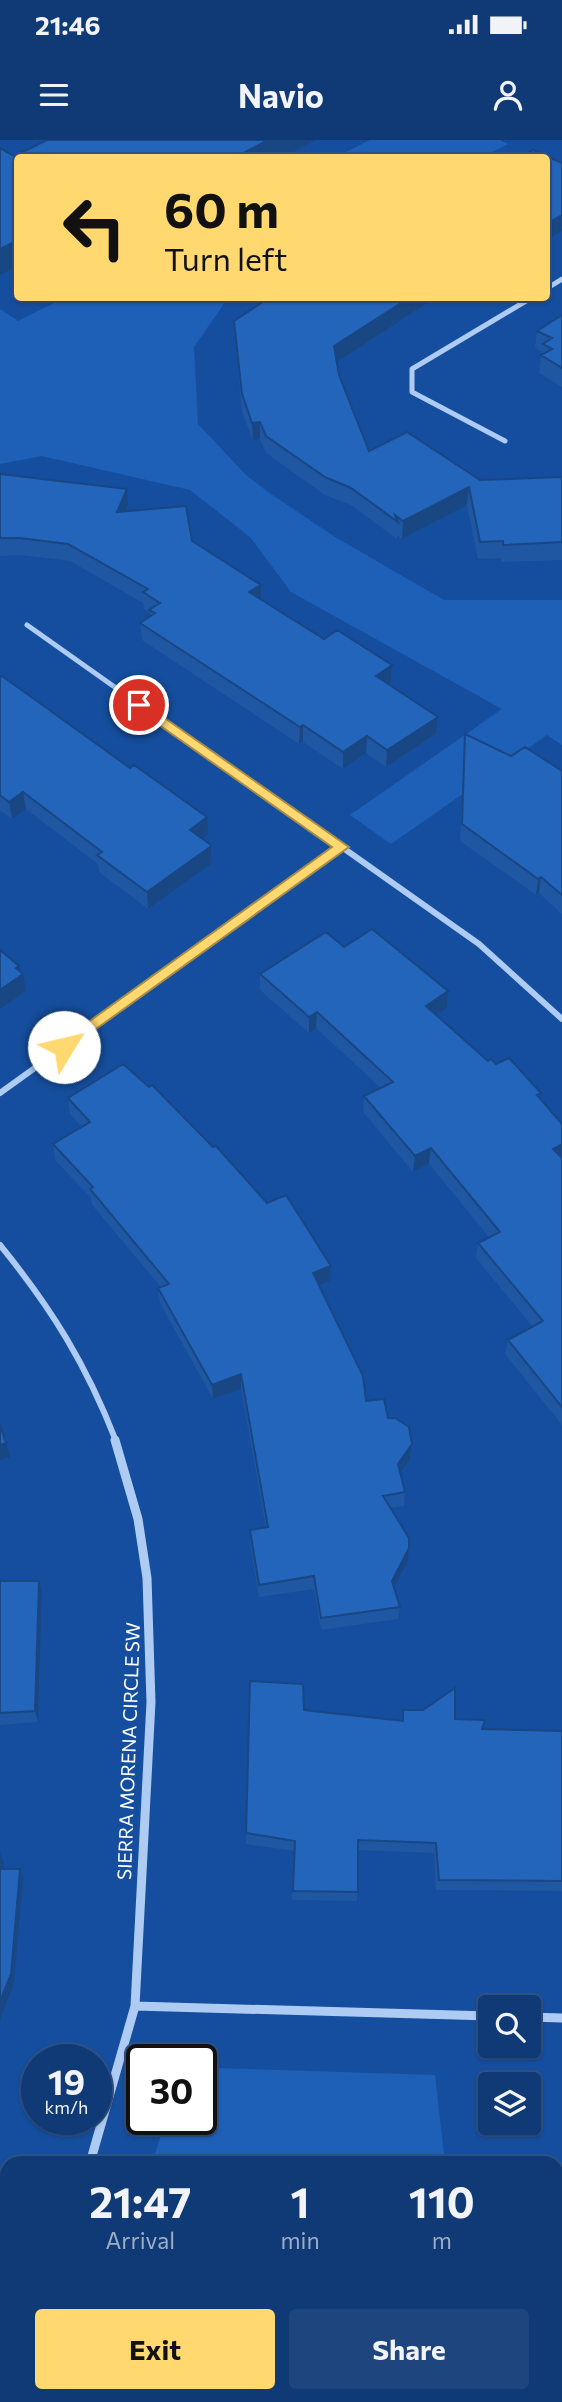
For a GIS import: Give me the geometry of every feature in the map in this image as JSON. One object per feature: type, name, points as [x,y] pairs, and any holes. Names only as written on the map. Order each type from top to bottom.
[{"type":"street","points":[[505,441],[412,393],[412,369],[526,301]]},
{"type":"street","points":[[27,625],[479,944],[562,1019]]},
{"type":"street","points":[[0,1093],[342,847]]},
{"type":"street","name":"SIERRA MORENA CIRCLE SW","points":[[0,1245],[42,1297],[79,1357],[100,1400],[122,1458],[138,1519],[148,1578],[151,1639],[149,1753],[135,2006],[92,2156]]},
{"type":"street","points":[[135,2006],[478,2016]]},
{"type":"street","points":[[541,2017],[562,2018]]},
{"type":"shaded area","points":[[370,140],[500,140],[508,144],[489,154],[342,154]]},
{"type":"shaded area","points":[[58,301],[226,301],[194,347],[198,424],[247,476],[268,492],[335,537],[444,600],[562,600],[562,745],[547,735],[391,844],[350,815],[502,709],[291,592],[250,537],[190,490],[42,456],[0,464],[0,309],[18,321]]},
{"type":"shaded area","points":[[217,2068],[435,2075],[444,2156],[154,2156],[161,2135],[217,2135]]},
{"type":"building","points":[[47,140],[268,140],[242,154],[18,154]]},
{"type":"building","points":[[0,148],[14,156],[14,242],[0,249]]},
{"type":"building","points":[[533,150],[542,154],[526,154]]},
{"type":"building","points":[[550,158],[562,163],[562,215],[550,222]]},
{"type":"building","points":[[264,301],[404,301],[334,346],[339,375],[369,451],[407,432],[480,480],[562,477],[562,542],[503,545],[503,541],[480,542],[469,487],[403,521],[395,515],[398,522],[351,488],[325,477],[266,436],[260,422],[252,423],[242,394],[234,321]]},
{"type":"building","points":[[562,315],[562,368],[541,355],[552,349],[543,344],[552,338],[537,331]]},
{"type":"building","points":[[0,474],[127,489],[117,512],[186,506],[192,541],[261,585],[249,592],[324,639],[337,630],[392,665],[376,676],[438,717],[387,750],[367,736],[343,752],[140,623],[155,613],[149,610],[160,603],[143,592],[148,589],[68,544],[0,538]]},
{"type":"building","points":[[2,676],[130,768],[134,765],[207,817],[190,830],[211,845],[210,847],[147,892],[97,855],[102,852],[23,792],[9,802],[0,795]]},
{"type":"building","points":[[465,734],[511,756],[525,747],[562,771],[562,895],[541,877],[538,879],[462,824]]},
{"type":"building","points":[[372,929],[448,991],[426,1006],[488,1061],[491,1059],[496,1064],[509,1058],[541,1093],[537,1095],[562,1124],[562,1144],[553,1149],[562,1158],[562,1407],[508,1340],[543,1321],[478,1243],[500,1232],[431,1148],[415,1156],[364,1096],[393,1082],[317,1012],[309,1017],[260,974],[326,932],[344,947]]},
{"type":"building","points":[[0,950],[19,966],[16,968],[23,974],[0,990]]},
{"type":"building","points":[[123,1064],[149,1087],[152,1085],[213,1147],[216,1146],[267,1203],[286,1195],[331,1266],[313,1273],[363,1376],[366,1401],[384,1399],[388,1418],[395,1418],[409,1427],[412,1444],[398,1464],[405,1492],[383,1496],[409,1538],[409,1548],[392,1581],[400,1607],[321,1618],[314,1576],[259,1585],[250,1530],[268,1527],[241,1374],[212,1385],[158,1288],[169,1284],[90,1189],[93,1187],[53,1144],[90,1122],[68,1098]]},
{"type":"building","points":[[0,1425],[6,1443],[0,1445]]},
{"type":"building","points":[[0,1581],[39,1581],[35,1711],[0,1713]]},
{"type":"building","points":[[250,1681],[303,1684],[304,1710],[403,1721],[403,1710],[423,1710],[455,1688],[455,1719],[485,1720],[482,1729],[562,1731],[562,1881],[439,1880],[436,1843],[358,1840],[358,1892],[293,1891],[295,1841],[246,1833]]},
{"type":"building","points":[[0,1869],[20,1869],[11,1974],[0,2001]]},
{"type":"route","points":[[64,1047],[342,847],[139,705]]}]
